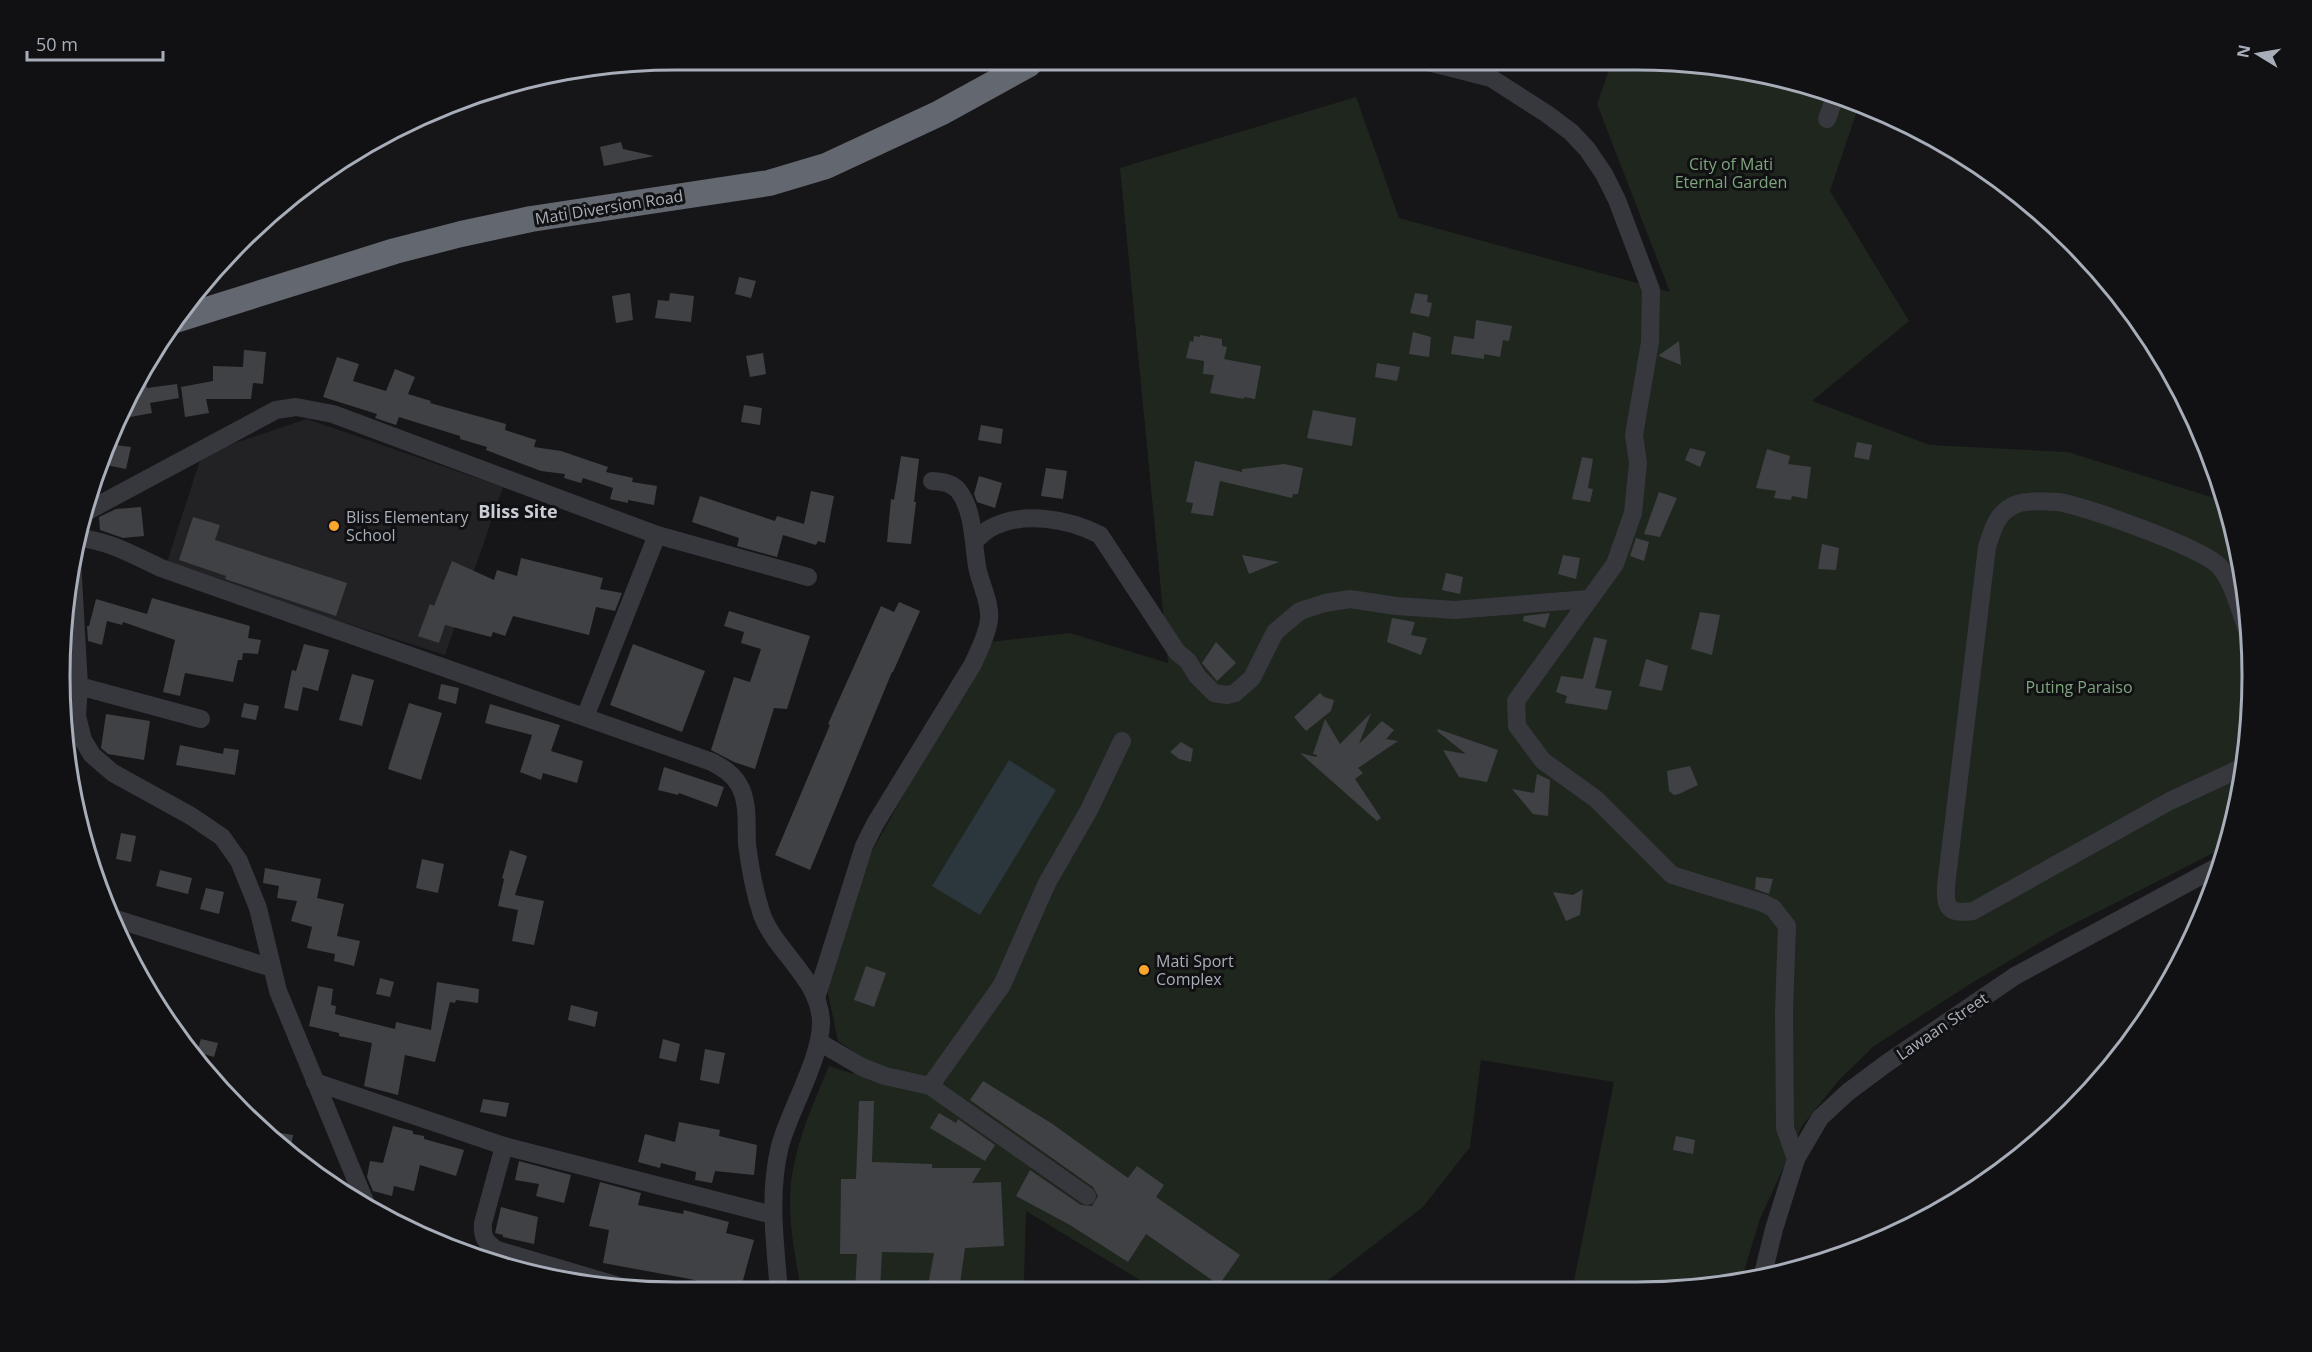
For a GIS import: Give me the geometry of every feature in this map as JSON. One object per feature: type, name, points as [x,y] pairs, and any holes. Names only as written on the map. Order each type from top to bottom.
[{"type":"highway","name":"Mati Diversion Road","points":[[190,315],[395,251],[460,234],[531,219],[769,183],[826,166],[940,113],[1018,70]]},
{"type":"street","points":[[1460,70],[1491,78],[1547,114],[1571,132],[1587,148],[1617,200],[1651,290],[1650,342],[1634,435],[1638,463],[1634,513],[1615,564],[1516,701],[1517,726],[1543,761],[1596,800],[1672,875],[1754,899],[1773,908],[1781,916],[1787,926],[1784,1011],[1785,1128],[1796,1159]]},
{"type":"street","points":[[1827,119],[1833,104]]},
{"type":"street","points":[[95,507],[276,410],[296,407],[333,414],[657,535],[808,577]]},
{"type":"street","points":[[816,998],[864,846],[875,824],[973,664],[986,636],[989,618],[987,598],[977,567],[975,541],[970,520],[959,492],[953,486],[943,482],[932,482]]},
{"type":"street","points":[[2233,771],[2160,806],[1973,911],[1960,913],[1948,907],[1946,886],[1987,547],[1999,516],[2009,507],[2019,503],[2060,502],[2101,514],[2171,541],[2218,565],[2225,575],[2237,605]]},
{"type":"street","points":[[975,541],[990,528],[1015,521],[1037,519],[1082,526],[1100,535],[1177,652],[1188,661],[1197,676],[1214,693],[1221,696],[1235,693],[1252,678],[1275,632],[1300,611],[1325,603],[1350,599],[1396,606],[1455,610],[1588,600]]},
{"type":"street","points":[[585,717],[657,535]]},
{"type":"street","points":[[86,539],[119,548],[161,568],[712,762],[729,772],[740,786],[745,802],[752,880],[763,917],[816,998],[821,1020],[819,1042],[781,1143],[773,1174],[773,1215],[778,1282]]},
{"type":"street","points":[[75,609],[79,686],[77,716],[83,740],[93,755],[113,773],[191,816],[222,837],[240,861],[258,908],[278,991],[361,1192]]},
{"type":"street","points":[[79,686],[201,719]]},
{"type":"street","points":[[930,1086],[1002,985],[1047,883],[1089,810],[1122,741]]},
{"type":"street","name":"Lawaan Street","points":[[1765,1267],[1796,1159],[1821,1118],[1887,1063],[2015,976],[2209,871]]},
{"type":"street","points":[[123,921],[272,968]]},
{"type":"street","points":[[819,1042],[862,1067],[930,1086],[1087,1196]]},
{"type":"street","points":[[315,1082],[504,1146],[773,1215]]},
{"type":"street","points":[[504,1146],[483,1223],[482,1235],[487,1243],[497,1250],[571,1272]]},
{"type":"shaded area","name":"Bliss Elementary School","points":[[307,419],[503,487],[445,655],[166,565],[202,454]]},
{"type":"shaded area","points":[[1009,760],[1056,790],[980,915],[932,886]]},
{"type":"green space","points":[[1609,70],[1636,70],[1676,72],[1754,82],[1793,91],[1856,113],[1830,191],[1909,321],[1812,401],[1930,445],[2068,452],[2214,498],[2230,558],[2240,636],[2242,676],[2236,755],[2230,794],[2215,852],[2058,932],[1975,981],[1874,1046],[1839,1080],[1802,1126],[1760,1219],[1744,1272],[1676,1280],[1574,1282],[1614,1082],[1481,1060],[1470,1147],[1423,1207],[1326,1282],[1143,1282],[1026,1211],[1023,1282],[800,1282],[790,1204],[790,1189],[798,1147],[829,1066],[853,1074],[859,1055],[838,1041],[827,989],[871,853],[989,642],[1070,633],[1168,663],[1120,168],[1356,97],[1399,218],[1670,292],[1597,104]]},
{"type":"building","points":[[621,142],[623,149],[654,156],[604,166],[600,147]]},
{"type":"building","points":[[739,277],[756,281],[751,298],[735,294]]},
{"type":"building","points":[[630,293],[633,320],[616,323],[612,296]]},
{"type":"building","points":[[670,293],[694,296],[691,322],[655,318],[658,300],[669,301]]},
{"type":"building","points":[[1415,293],[1428,295],[1427,302],[1432,303],[1429,317],[1410,313]]},
{"type":"building","points":[[1476,320],[1512,326],[1509,341],[1503,340],[1500,357],[1484,354],[1484,359],[1451,354],[1454,336],[1474,339]]},
{"type":"building","points":[[1413,332],[1431,337],[1429,357],[1409,354]]},
{"type":"building","points":[[1200,335],[1222,339],[1222,346],[1227,347],[1224,359],[1261,366],[1255,399],[1210,393],[1214,375],[1203,374],[1204,361],[1186,358],[1190,341],[1193,342],[1194,336],[1200,337]]},
{"type":"building","points":[[1679,341],[1681,365],[1659,356],[1659,355]]},
{"type":"building","points":[[244,350],[266,352],[263,384],[253,383],[251,399],[206,399],[209,413],[185,417],[181,387],[213,381],[213,366],[243,367]]},
{"type":"building","points":[[763,353],[766,374],[750,377],[746,356]]},
{"type":"building","points":[[337,357],[359,364],[353,381],[386,391],[395,369],[415,377],[408,394],[431,401],[430,403],[506,424],[505,430],[536,440],[534,447],[561,451],[608,467],[606,472],[633,478],[632,482],[657,486],[654,505],[610,499],[613,488],[583,478],[581,483],[564,478],[565,474],[541,471],[486,450],[487,447],[460,439],[460,436],[399,417],[396,425],[375,418],[377,414],[323,397]]},
{"type":"building","points":[[1377,363],[1400,367],[1397,381],[1375,377]]},
{"type":"building","points":[[146,384],[147,388],[177,384],[179,398],[150,403],[152,413],[130,417]]},
{"type":"building","points":[[744,405],[762,408],[760,425],[741,422]]},
{"type":"building","points":[[1313,410],[1356,418],[1352,446],[1307,438]]},
{"type":"building","points":[[981,425],[1003,429],[1001,444],[978,440]]},
{"type":"building","points":[[1857,442],[1872,445],[1869,460],[1854,457]]},
{"type":"building","points":[[117,445],[131,447],[126,469],[109,466]]},
{"type":"building","points":[[1690,448],[1706,452],[1700,467],[1685,460]]},
{"type":"building","points":[[1767,449],[1790,456],[1788,464],[1811,467],[1807,499],[1792,496],[1791,500],[1774,498],[1776,491],[1756,488]]},
{"type":"building","points":[[901,456],[919,459],[911,544],[887,542],[891,499],[894,500]]},
{"type":"building","points":[[1582,457],[1593,459],[1588,488],[1593,489],[1590,502],[1572,499]]},
{"type":"building","points":[[1195,461],[1242,472],[1242,469],[1284,464],[1303,468],[1298,494],[1293,494],[1292,498],[1220,481],[1213,516],[1191,513],[1193,503],[1186,502]]},
{"type":"building","points":[[1046,468],[1067,471],[1063,499],[1041,496]]},
{"type":"building","points":[[979,476],[1002,483],[995,508],[977,502],[974,494]]},
{"type":"building","points":[[811,491],[834,496],[825,543],[818,541],[816,545],[783,535],[777,557],[737,546],[739,538],[692,522],[700,496],[775,521],[777,516],[804,524]]},
{"type":"building","points":[[1659,492],[1677,498],[1660,537],[1644,534]]},
{"type":"building","points":[[141,507],[144,536],[123,538],[100,530],[99,517],[116,509]]},
{"type":"building","points":[[193,517],[220,525],[215,540],[347,583],[336,616],[225,579],[226,576],[179,560]]},
{"type":"building","points":[[1636,538],[1649,542],[1644,561],[1630,556]]},
{"type":"building","points":[[1822,544],[1839,548],[1836,570],[1818,569]]},
{"type":"building","points":[[1242,555],[1279,562],[1249,574]]},
{"type":"building","points":[[1563,555],[1580,558],[1576,579],[1558,574]]},
{"type":"building","points":[[521,558],[603,578],[600,589],[622,593],[615,611],[596,607],[589,635],[513,616],[505,636],[493,632],[491,637],[445,625],[439,643],[418,636],[430,604],[434,606],[452,561],[494,580],[497,570],[517,576]]},
{"type":"building","points":[[1446,573],[1463,577],[1460,594],[1442,590]]},
{"type":"building","points":[[152,598],[250,626],[248,638],[261,640],[258,654],[243,653],[242,660],[238,660],[233,682],[185,673],[180,696],[163,692],[175,640],[123,622],[122,625],[107,621],[102,645],[88,641],[87,626],[89,626],[96,599],[147,614]]},
{"type":"building","points":[[899,602],[920,611],[892,672],[810,870],[775,855],[830,725],[828,724],[881,606],[894,612]]},
{"type":"building","points":[[729,611],[810,636],[787,709],[774,708],[755,769],[734,762],[711,750],[734,677],[750,682],[761,649],[741,643],[744,632],[724,626]]},
{"type":"building","points":[[1700,612],[1720,615],[1712,655],[1691,649]]},
{"type":"building","points":[[1550,613],[1545,628],[1523,621],[1524,616]]},
{"type":"building","points":[[1392,618],[1415,622],[1411,635],[1427,638],[1421,655],[1387,642]]},
{"type":"building","points":[[1594,637],[1607,640],[1595,688],[1612,691],[1607,710],[1565,703],[1567,696],[1556,692],[1561,676],[1583,679]]},
{"type":"building","points":[[1216,642],[1236,663],[1217,681],[1202,663]]},
{"type":"building","points":[[304,644],[329,650],[318,691],[303,687],[298,711],[284,708],[292,670],[296,671]]},
{"type":"building","points":[[633,644],[705,671],[682,732],[610,705]]},
{"type":"building","points":[[1646,659],[1668,666],[1662,691],[1639,686]]},
{"type":"building","points":[[352,674],[374,680],[362,726],[339,720]]},
{"type":"building","points":[[441,684],[459,688],[456,704],[438,699]]},
{"type":"building","points":[[1320,693],[1334,700],[1331,711],[1306,731],[1294,717]]},
{"type":"building","points":[[244,703],[259,706],[256,720],[241,717]]},
{"type":"building","points":[[409,703],[442,713],[421,780],[388,769]]},
{"type":"building","points":[[490,704],[560,725],[551,751],[583,761],[577,783],[543,773],[541,780],[520,772],[532,735],[485,723]]},
{"type":"building","points":[[1371,713],[1359,744],[1382,721],[1394,730],[1386,739],[1398,741],[1358,768],[1363,773],[1355,779],[1381,818],[1377,821],[1300,753],[1316,757],[1317,755],[1313,754],[1325,719],[1340,744]]},
{"type":"building","points":[[106,714],[150,721],[144,760],[108,754],[101,748]]},
{"type":"building","points":[[1438,729],[1498,750],[1487,782],[1459,777],[1443,750],[1466,754],[1437,731]]},
{"type":"building","points":[[1181,742],[1193,749],[1191,762],[1179,759],[1170,752]]},
{"type":"building","points":[[180,745],[223,754],[224,748],[239,750],[235,775],[176,765]]},
{"type":"building","points":[[1690,766],[1698,785],[1674,795],[1669,791],[1667,771]]},
{"type":"building","points":[[664,767],[724,787],[717,807],[679,793],[678,795],[658,790]]},
{"type":"building","points":[[1537,774],[1550,780],[1548,816],[1533,814],[1512,789],[1534,793]]},
{"type":"building","points":[[121,833],[136,836],[131,862],[116,859]]},
{"type":"building","points":[[510,850],[527,856],[515,895],[544,901],[534,945],[512,941],[518,910],[498,906],[504,879],[502,878]]},
{"type":"building","points":[[422,859],[444,864],[438,893],[416,888]]},
{"type":"building","points":[[265,868],[321,879],[317,898],[344,904],[337,936],[360,941],[354,966],[334,961],[335,954],[307,948],[312,927],[291,921],[297,901],[277,898],[279,886],[263,883]]},
{"type":"building","points":[[160,870],[192,878],[188,894],[156,886]]},
{"type":"building","points":[[1756,877],[1773,879],[1769,894],[1755,889]]},
{"type":"building","points":[[206,888],[224,892],[219,914],[200,909]]},
{"type":"building","points":[[1583,889],[1580,915],[1566,921],[1553,892],[1573,895]]},
{"type":"building","points":[[866,966],[886,973],[874,1007],[854,1000]]},
{"type":"building","points":[[380,978],[394,982],[390,997],[376,994]]},
{"type":"building","points":[[437,982],[479,989],[478,1003],[456,1000],[455,1003],[450,1002],[435,1062],[405,1055],[398,1095],[364,1086],[372,1043],[339,1036],[339,1033],[309,1026],[318,986],[333,989],[331,1005],[336,1006],[335,1014],[395,1029],[396,1022],[431,1030]]},
{"type":"building","points":[[571,1005],[598,1012],[595,1027],[568,1020]]},
{"type":"building","points":[[201,1039],[218,1043],[214,1057],[203,1054],[198,1048]]},
{"type":"building","points":[[663,1039],[680,1044],[676,1062],[659,1058]]},
{"type":"building","points":[[705,1049],[725,1053],[719,1084],[700,1080]]},
{"type":"building","points":[[983,1081],[1051,1123],[1128,1178],[1137,1166],[1164,1185],[1156,1197],[1240,1255],[1221,1282],[1215,1282],[1146,1234],[1128,1262],[1070,1225],[1016,1196],[1030,1170],[1081,1205],[1092,1206],[1098,1196],[1093,1187],[970,1100]]},
{"type":"building","points":[[483,1099],[509,1103],[506,1117],[480,1112]]},
{"type":"building","points":[[859,1101],[874,1101],[872,1162],[932,1164],[932,1168],[981,1168],[972,1183],[1001,1182],[1004,1246],[965,1248],[960,1282],[929,1282],[934,1253],[882,1252],[880,1282],[855,1282],[857,1254],[840,1254],[841,1179],[856,1179]]},
{"type":"building","points":[[939,1113],[956,1123],[958,1119],[995,1145],[985,1161],[930,1128]]},
{"type":"building","points":[[679,1122],[720,1130],[719,1136],[757,1145],[754,1175],[715,1171],[712,1183],[695,1180],[696,1172],[661,1163],[660,1168],[638,1162],[645,1134],[675,1142]]},
{"type":"building","points":[[393,1126],[413,1131],[413,1134],[424,1136],[424,1139],[464,1150],[456,1176],[420,1165],[414,1191],[394,1186],[392,1196],[373,1191],[367,1177],[370,1161],[383,1163]]},
{"type":"building","points":[[279,1133],[293,1135],[292,1143]]},
{"type":"building","points":[[1676,1136],[1695,1140],[1693,1154],[1673,1150]]},
{"type":"building","points":[[519,1161],[571,1175],[564,1203],[536,1196],[539,1184],[515,1180]]},
{"type":"building","points":[[600,1182],[641,1193],[638,1205],[683,1214],[684,1210],[729,1222],[726,1233],[754,1240],[742,1282],[702,1282],[603,1263],[609,1230],[589,1226]]},
{"type":"building","points":[[501,1207],[538,1217],[534,1244],[495,1233]]},
{"type":"place","name":"Bliss Elementary School","points":[[334,526]]},
{"type":"place","name":"Mati Sport Complex","points":[[1144,970]]},
{"type":"district","name":"Bliss Site","points":[[518,511]]},
{"type":"park label","name":"City of Mati Eternal Garden","points":[[1731,173]]},
{"type":"park label","name":"Puting Paraiso","points":[[2079,687]]}]
